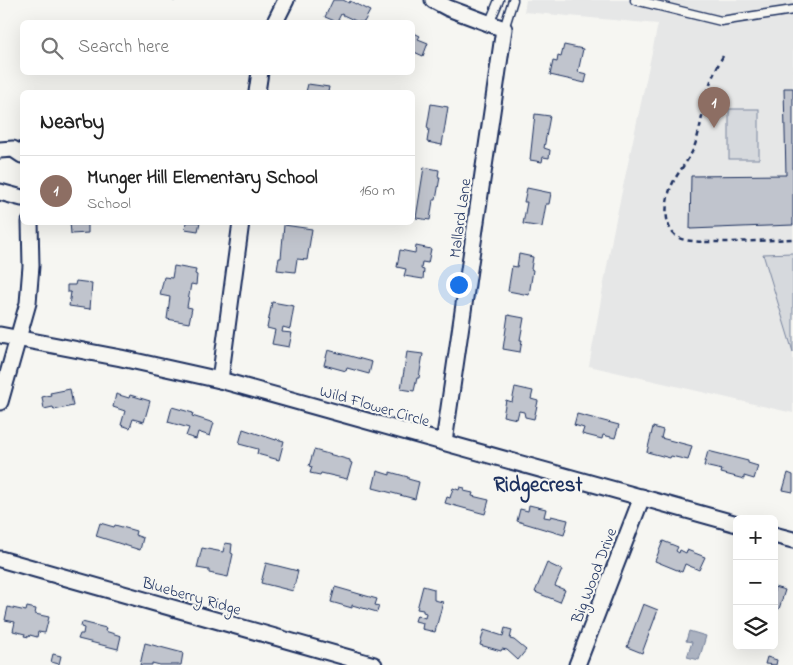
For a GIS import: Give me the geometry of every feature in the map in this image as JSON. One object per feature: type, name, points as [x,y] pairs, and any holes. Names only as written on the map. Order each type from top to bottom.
[{"type":"street","points":[[276,20],[286,0]]},
{"type":"street","points":[[432,0],[504,29]]},
{"type":"street","name":"Mallard Lane","points":[[444,442],[504,29]]},
{"type":"street","points":[[257,90],[260,75]]},
{"type":"street","points":[[0,150],[13,149],[20,154]]},
{"type":"street","points":[[0,192],[20,197]]},
{"type":"street","points":[[0,402],[28,303],[30,284],[30,225]]},
{"type":"street","points":[[220,380],[241,225]]},
{"type":"street","name":"Wild Flower Circle","points":[[0,335],[121,358],[220,380],[733,523]]},
{"type":"street","name":"Big Wood Drive","points":[[577,665],[642,497]]},
{"type":"street","points":[[778,535],[793,540]]},
{"type":"street","name":"Blueberry Ridge","points":[[0,559],[374,665]]},
{"type":"lane","points":[[489,24],[499,0]]},
{"type":"lane","points":[[504,29],[514,0]]},
{"type":"lane","points":[[635,0],[720,21],[793,10]]},
{"type":"path","points":[[723,56],[708,90],[701,124],[692,151],[675,178],[670,190],[666,203],[666,219],[672,231],[679,238],[695,242],[793,239]]},
{"type":"shaded area","points":[[526,0],[793,0],[793,413],[589,366],[613,233],[658,24],[524,12]]},
{"type":"shaded area","points":[[729,109],[759,109],[759,159],[729,159]]},
{"type":"shaded area","points":[[793,253],[793,352],[763,254]]},
{"type":"shaded area","points":[[689,631],[706,636],[699,660],[687,657],[692,642],[686,641]]},
{"type":"building","points":[[333,0],[343,0],[349,3],[350,1],[370,11],[365,20],[354,20],[341,14],[338,20],[325,17]]},
{"type":"building","points":[[415,34],[420,36],[418,39],[428,43],[423,56],[415,52]]},
{"type":"building","points":[[564,45],[583,49],[578,72],[587,74],[585,83],[550,75],[553,61],[557,62],[558,56],[561,57]]},
{"type":"building","points":[[308,84],[329,87],[328,90],[306,90]]},
{"type":"building","points":[[784,88],[793,88],[793,225],[690,229],[691,176],[786,175]]},
{"type":"building","points":[[431,104],[448,107],[442,145],[427,142]]},
{"type":"building","points":[[535,114],[550,116],[544,148],[550,150],[549,158],[543,157],[542,162],[530,160]]},
{"type":"building","points":[[424,167],[439,170],[438,177],[440,177],[436,200],[433,200],[430,220],[416,218]]},
{"type":"building","points":[[527,188],[551,193],[549,204],[546,204],[542,227],[523,224],[527,202],[524,202]]},
{"type":"building","points":[[70,225],[88,225],[88,233],[71,234]]},
{"type":"building","points":[[186,225],[199,225],[198,231],[185,229]]},
{"type":"building","points":[[284,225],[312,229],[307,260],[297,259],[295,272],[277,270],[279,258],[281,258]]},
{"type":"building","points":[[416,246],[431,249],[428,263],[422,262],[421,269],[424,270],[423,279],[404,276],[406,269],[397,267],[400,250],[415,253]]},
{"type":"building","points":[[519,254],[533,257],[529,295],[508,291],[512,266],[517,267]]},
{"type":"building","points":[[174,266],[196,270],[196,285],[191,284],[187,307],[192,308],[189,323],[167,319],[170,297],[160,295],[164,277],[172,278]]},
{"type":"building","points":[[76,281],[92,283],[90,309],[69,306],[71,292],[67,292],[67,285],[75,285]]},
{"type":"building","points":[[272,302],[294,306],[290,329],[283,327],[282,332],[292,333],[289,347],[272,344],[275,330],[267,328]]},
{"type":"building","points":[[508,315],[524,318],[520,352],[503,349]]},
{"type":"building","points":[[328,350],[372,362],[369,374],[347,368],[346,371],[324,365]]},
{"type":"building","points":[[407,352],[423,354],[419,378],[417,378],[414,391],[401,389]]},
{"type":"building","points":[[515,387],[533,391],[531,399],[538,401],[534,419],[525,417],[524,412],[519,411],[517,419],[503,416],[506,400],[512,402]]},
{"type":"building","points":[[70,389],[73,406],[54,410],[53,407],[44,409],[42,397],[51,395],[50,393]]},
{"type":"building","points":[[116,394],[129,398],[130,395],[150,401],[144,422],[133,419],[130,428],[121,425],[125,411],[113,407]]},
{"type":"building","points":[[172,407],[193,413],[192,416],[214,423],[210,436],[198,432],[196,439],[186,436],[189,428],[168,422]]},
{"type":"building","points":[[577,414],[619,425],[615,438],[603,435],[602,439],[582,434],[584,428],[574,425]]},
{"type":"building","points":[[653,427],[663,430],[661,438],[692,446],[688,460],[647,452]]},
{"type":"building","points":[[243,429],[284,441],[279,460],[257,454],[258,449],[239,444]]},
{"type":"building","points":[[314,450],[350,460],[352,463],[347,479],[321,473],[320,475],[310,473],[312,467],[309,466]]},
{"type":"building","points":[[708,451],[748,461],[748,463],[758,466],[754,479],[744,476],[744,479],[721,473],[722,470],[704,466]]},
{"type":"building","points":[[377,471],[390,475],[390,472],[419,482],[415,499],[373,488]]},
{"type":"building","points":[[788,473],[793,475],[793,492],[783,490]]},
{"type":"building","points":[[460,487],[465,488],[464,491],[473,493],[472,496],[489,500],[485,514],[445,503],[447,497],[450,498],[453,488],[459,490]]},
{"type":"building","points":[[529,505],[546,509],[544,517],[550,518],[551,516],[568,520],[564,535],[517,521],[520,509],[528,511]]},
{"type":"building","points":[[100,523],[136,531],[135,535],[143,538],[140,550],[96,536]]},
{"type":"building","points":[[663,541],[678,547],[676,551],[679,553],[680,550],[686,553],[687,550],[705,557],[699,570],[685,564],[682,572],[655,561]]},
{"type":"building","points":[[225,543],[232,544],[231,553],[233,554],[228,577],[197,568],[202,548],[223,552]]},
{"type":"building","points":[[266,563],[298,571],[293,591],[261,583]]},
{"type":"building","points":[[547,563],[562,570],[555,586],[565,590],[560,602],[535,592]]},
{"type":"building","points":[[423,586],[434,589],[434,600],[443,602],[435,632],[422,629],[423,623],[415,621],[417,615],[425,618],[426,613],[423,610],[417,609]]},
{"type":"building","points":[[335,587],[377,599],[375,605],[379,606],[377,612],[352,605],[352,608],[331,602]]},
{"type":"building","points":[[778,588],[785,590],[778,609]]},
{"type":"building","points":[[643,604],[658,610],[642,653],[627,647]]},
{"type":"building","points":[[8,607],[26,611],[27,607],[36,609],[35,614],[49,617],[45,633],[38,632],[37,637],[30,635],[29,637],[13,631],[15,622],[5,620]]},
{"type":"building","points":[[82,622],[106,628],[105,631],[121,636],[118,649],[78,639],[80,634],[83,634]]},
{"type":"building","points":[[505,628],[512,630],[510,639],[526,650],[518,660],[507,650],[502,649],[501,651],[480,645],[484,630],[503,636]]},
{"type":"building","points":[[145,643],[183,653],[181,665],[152,663],[152,665],[140,665]]},
{"type":"building","points":[[53,654],[61,656],[59,664],[51,662]]},
{"type":"building","points":[[767,657],[777,660],[776,665],[765,664]]},
{"type":"place","name":"Munger Hill Elementary School","points":[[714,128]]},
{"type":"district","name":"Ridgecrest","points":[[538,484]]}]
